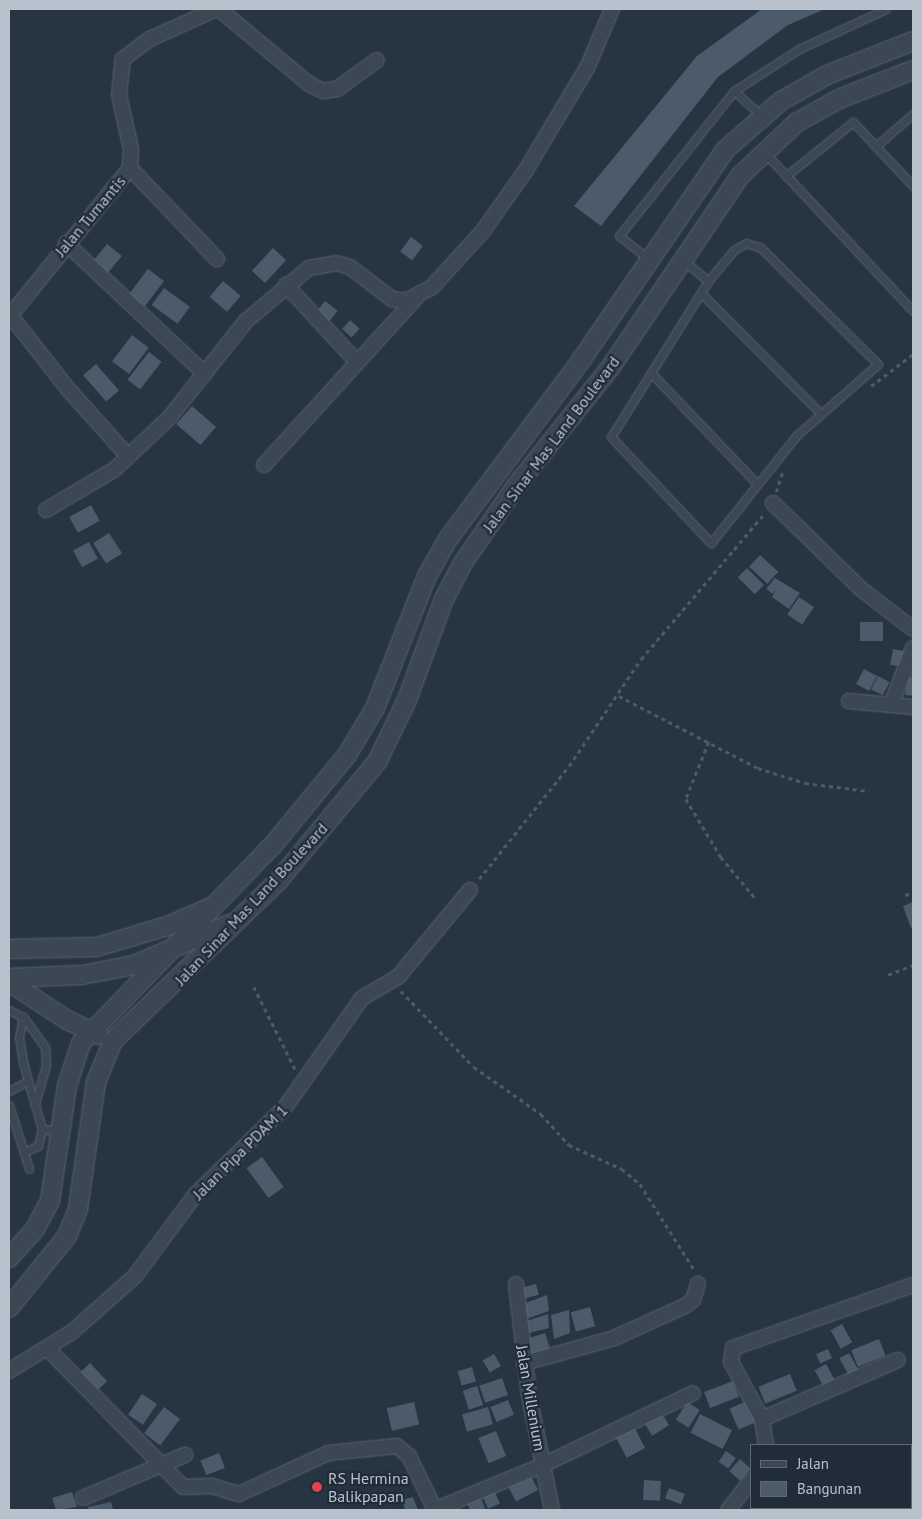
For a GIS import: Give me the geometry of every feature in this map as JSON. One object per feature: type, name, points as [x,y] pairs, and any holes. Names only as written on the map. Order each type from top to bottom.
[{"type":"street","points":[[217,9],[309,84],[323,91],[337,89],[377,60]]},
{"type":"street","name":"Jalan Tumantis","points":[[10,316],[66,243],[130,168],[132,149],[119,95],[123,59],[150,39],[217,9]]},
{"type":"street","points":[[264,465],[418,296],[465,252],[526,170],[588,66],[612,9]]},
{"type":"street","name":"Jalan Sinar Mas Land Boulevard","points":[[9,1258],[35,1229],[50,1201],[73,1060],[90,1030],[172,952],[272,845],[347,755],[375,708],[427,576],[448,539],[650,261],[725,150],[762,116],[827,75],[913,41]]},
{"type":"street","name":"Jalan Sinar Mas Land Boulevard","points":[[9,1308],[67,1236],[78,1209],[96,1082],[112,1041],[243,917],[377,762],[407,700],[444,599],[464,563],[516,486],[610,368],[694,242],[763,151],[796,123],[839,99],[913,71]]},
{"type":"street","points":[[130,168],[217,259]]},
{"type":"street","points":[[672,229],[694,242]]},
{"type":"street","points":[[66,243],[205,374]]},
{"type":"street","points":[[46,510],[94,485],[128,456],[169,418],[246,321],[286,285],[309,268],[336,263],[350,267],[392,299],[418,296]]},
{"type":"street","points":[[286,285],[357,362]]},
{"type":"street","points":[[10,316],[68,389],[128,456]]},
{"type":"street","points":[[773,503],[862,589],[913,629]]},
{"type":"street","points":[[891,705],[913,648]]},
{"type":"street","points":[[849,701],[913,707]]},
{"type":"street","name":"Jalan Pipa PDAM 1","points":[[9,1371],[72,1332],[135,1276],[196,1194],[249,1147],[302,1084],[362,998],[391,981],[470,890]]},
{"type":"street","name":"Jalan Sinar Mas Land Boulevard","points":[[9,949],[72,950],[124,941],[214,906]]},
{"type":"street","points":[[9,978],[74,975],[134,965],[172,952],[243,917]]},
{"type":"street","points":[[72,950],[74,975]]},
{"type":"street","points":[[9,982],[112,1041]]},
{"type":"street","points":[[50,1201],[78,1209]]},
{"type":"street","name":"Jalan Millenium","points":[[516,1284],[524,1363],[552,1510]]},
{"type":"street","points":[[524,1363],[614,1338],[685,1306],[693,1300],[698,1284]]},
{"type":"street","points":[[766,1444],[762,1419],[731,1362],[734,1348],[913,1285]]},
{"type":"street","points":[[47,1348],[161,1467],[183,1487],[212,1486],[235,1495],[328,1453],[397,1446],[409,1456],[434,1510],[543,1465],[694,1393]]},
{"type":"street","points":[[762,1419],[898,1360]]},
{"type":"street","points":[[83,1498],[161,1467],[185,1455]]},
{"type":"street","points":[[728,1510],[750,1482]]},
{"type":"lane","points":[[650,261],[619,236],[734,91],[799,49],[886,9]]},
{"type":"lane","points":[[734,91],[762,116]]},
{"type":"lane","points":[[876,146],[913,114]]},
{"type":"lane","points":[[786,176],[853,122],[913,186]]},
{"type":"lane","points":[[763,151],[913,312]]},
{"type":"lane","points":[[746,243],[761,248],[878,364],[821,414],[757,484],[712,543],[611,437],[654,375],[701,293],[708,281],[734,250],[746,243]]},
{"type":"lane","points":[[683,260],[708,281]]},
{"type":"lane","points":[[701,293],[821,414]]},
{"type":"lane","points":[[654,375],[757,484]]},
{"type":"lane","points":[[9,1010],[23,1017],[45,1047],[46,1065],[35,1104]]},
{"type":"lane","points":[[23,1017],[19,1037],[28,1081],[42,1129],[38,1146],[24,1152]]},
{"type":"lane","points":[[9,1091],[28,1081]]},
{"type":"lane","points":[[9,1104],[29,1169]]},
{"type":"lane","points":[[42,1129],[60,1131]]},
{"type":"path","points":[[863,392],[913,354]]},
{"type":"path","points":[[470,890],[619,696],[641,659],[773,503],[784,466]]},
{"type":"path","points":[[619,696],[758,768],[805,784],[868,791]]},
{"type":"path","points":[[709,742],[686,799],[721,857],[756,899]]},
{"type":"path","points":[[906,895],[913,893]]},
{"type":"path","points":[[888,975],[913,965]]},
{"type":"path","points":[[391,981],[490,1082],[529,1103],[568,1145],[622,1169],[640,1184],[686,1255],[698,1284]]},
{"type":"path","points":[[254,987],[302,1084]]},
{"type":"building","points":[[762,9],[825,9],[788,25],[718,77],[601,226],[574,206],[697,56]]},
{"type":"building","points":[[411,237],[423,246],[412,260],[400,251]]},
{"type":"building","points":[[107,244],[122,256],[107,275],[92,263]]},
{"type":"building","points":[[273,248],[286,260],[265,283],[252,271]]},
{"type":"building","points":[[148,269],[164,281],[145,307],[129,295]]},
{"type":"building","points":[[223,281],[241,296],[227,312],[210,297]]},
{"type":"building","points":[[164,288],[190,307],[178,324],[152,305]]},
{"type":"building","points":[[325,301],[338,311],[330,321],[317,311]]},
{"type":"building","points":[[350,320],[360,329],[352,338],[342,329]]},
{"type":"building","points":[[132,335],[149,348],[129,374],[112,361]]},
{"type":"building","points":[[149,352],[162,362],[140,389],[127,380]]},
{"type":"building","points":[[96,364],[119,390],[106,402],[83,375]]},
{"type":"building","points":[[192,406],[216,427],[200,445],[176,424]]},
{"type":"building","points":[[91,505],[100,521],[78,533],[69,517]]},
{"type":"building","points":[[109,533],[122,553],[106,563],[93,543]]},
{"type":"building","points":[[89,542],[98,559],[82,567],[73,550]]},
{"type":"building","points":[[760,555],[778,572],[767,584],[749,567]]},
{"type":"building","points":[[747,568],[764,585],[755,594],[738,577]]},
{"type":"building","points":[[775,578],[800,593],[789,609],[772,597],[777,589],[773,594],[766,589]]},
{"type":"building","points":[[799,597],[814,607],[802,624],[787,614]]},
{"type":"building","points":[[860,622],[883,622],[883,641],[860,641]]},
{"type":"building","points":[[893,649],[904,651],[901,667],[890,665]]},
{"type":"building","points":[[864,669],[877,676],[869,691],[856,684]]},
{"type":"building","points":[[878,676],[890,682],[883,695],[871,689]]},
{"type":"building","points":[[908,677],[913,677],[913,696],[905,695]]},
{"type":"building","points":[[913,902],[913,927],[911,928],[903,906]]},
{"type":"building","points":[[262,1157],[284,1187],[268,1198],[247,1168]]},
{"type":"building","points":[[536,1284],[539,1295],[523,1299],[521,1288]]},
{"type":"building","points":[[547,1295],[549,1311],[526,1319],[523,1304]]},
{"type":"building","points":[[590,1307],[595,1326],[576,1331],[571,1312]]},
{"type":"building","points":[[569,1310],[570,1333],[554,1339],[551,1315]]},
{"type":"building","points":[[548,1314],[549,1328],[529,1333],[527,1321]]},
{"type":"building","points":[[842,1324],[852,1342],[841,1349],[831,1330]]},
{"type":"building","points":[[545,1333],[551,1351],[532,1357],[526,1339]]},
{"type":"building","points":[[879,1339],[886,1356],[858,1367],[851,1350]]},
{"type":"building","points":[[828,1349],[832,1358],[820,1363],[816,1354]]},
{"type":"building","points":[[849,1353],[859,1371],[850,1377],[839,1358]]},
{"type":"building","points":[[494,1354],[501,1366],[490,1373],[483,1360]]},
{"type":"building","points":[[90,1363],[107,1381],[95,1392],[78,1374]]},
{"type":"building","points":[[826,1364],[836,1382],[825,1389],[815,1370]]},
{"type":"building","points":[[472,1367],[476,1381],[462,1386],[458,1371]]},
{"type":"building","points":[[790,1374],[797,1391],[765,1403],[758,1387]]},
{"type":"building","points":[[502,1378],[508,1395],[485,1403],[479,1386]]},
{"type":"building","points":[[733,1381],[739,1397],[710,1408],[704,1392]]},
{"type":"building","points":[[477,1386],[483,1405],[469,1410],[463,1391]]},
{"type":"building","points":[[142,1394],[157,1404],[143,1425],[128,1415]]},
{"type":"building","points":[[508,1400],[514,1415],[496,1422],[490,1407]]},
{"type":"building","points":[[747,1401],[756,1422],[738,1430],[730,1408]]},
{"type":"building","points":[[414,1402],[419,1424],[392,1431],[387,1408]]},
{"type":"building","points":[[687,1402],[700,1410],[689,1428],[676,1420]]},
{"type":"building","points":[[164,1407],[180,1419],[160,1445],[144,1433]]},
{"type":"building","points":[[488,1407],[493,1424],[467,1432],[462,1414]]},
{"type":"building","points":[[659,1409],[669,1425],[652,1436],[642,1420]]},
{"type":"building","points":[[700,1414],[732,1430],[723,1449],[690,1433]]},
{"type":"building","points":[[633,1425],[645,1448],[627,1458],[614,1435]]},
{"type":"building","points":[[496,1431],[506,1456],[488,1463],[478,1438]]},
{"type":"building","points":[[726,1451],[736,1458],[728,1469],[719,1462]]},
{"type":"building","points":[[219,1453],[225,1468],[206,1475],[200,1460]]},
{"type":"building","points":[[740,1459],[750,1468],[740,1481],[729,1471]]},
{"type":"building","points":[[530,1474],[538,1490],[516,1501],[508,1485]]},
{"type":"building","points":[[644,1480],[661,1481],[660,1501],[643,1500]]},
{"type":"building","points":[[493,1488],[500,1504],[488,1509],[481,1493]]},
{"type":"building","points":[[669,1488],[685,1494],[681,1504],[665,1498]]},
{"type":"building","points":[[72,1492],[77,1507],[56,1510],[52,1498]]},
{"type":"building","points":[[480,1495],[485,1509],[470,1510],[466,1500]]},
{"type":"building","points":[[413,1497],[418,1510],[405,1510],[402,1500]]},
{"type":"building","points":[[111,1502],[113,1510],[89,1510],[88,1507]]},
{"type":"place","name":"RS Hermina Balikpapan","points":[[317,1487]]}]
